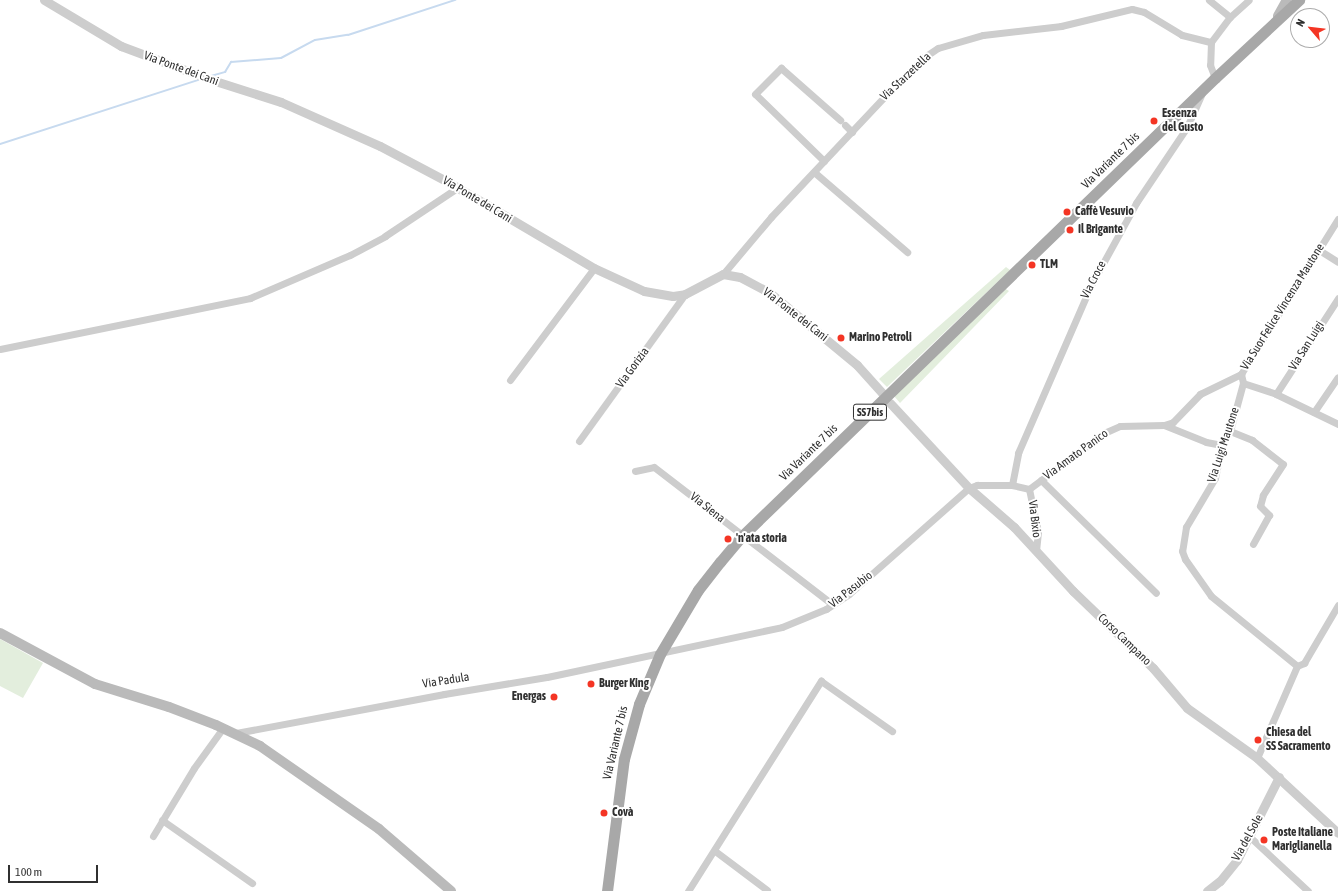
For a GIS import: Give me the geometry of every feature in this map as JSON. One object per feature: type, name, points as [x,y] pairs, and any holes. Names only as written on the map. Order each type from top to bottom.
[{"type":"main road","name":"Via Variante 7 bis","points":[[607,891],[626,745],[641,697],[660,654],[698,590],[743,536],[1294,0]]},
{"type":"main road","points":[[0,633],[95,684],[137,696],[223,728],[260,746],[378,829],[451,891]]},
{"type":"street","name":"Via Ponte dei Cani","points":[[44,0],[121,46],[190,73],[288,105],[380,146],[457,188],[594,268],[655,294],[673,296],[685,294],[723,274],[740,277],[770,293],[857,365],[883,394]]},
{"type":"street","points":[[1209,0],[1230,17]]},
{"type":"street","points":[[1215,78],[1210,65],[1211,42],[1230,17],[1248,0]]},
{"type":"street","name":"Via Starzetella","points":[[723,274],[824,161],[923,58],[938,48],[964,40],[1061,26],[1126,9],[1144,12],[1189,38],[1211,42]]},
{"type":"street","points":[[824,161],[755,94],[781,68],[852,132]]},
{"type":"street","name":"Via Croce","points":[[1012,485],[1018,453],[1091,285],[1136,203],[1187,127],[1204,89]]},
{"type":"street","points":[[814,172],[907,252]]},
{"type":"street","points":[[0,349],[250,298],[350,255],[385,236],[457,188]]},
{"type":"street","name":"Via Suor Felice Vincenza Mautone","points":[[1241,374],[1338,220]]},
{"type":"street","points":[[1319,250],[1338,262]]},
{"type":"street","points":[[510,380],[594,268]]},
{"type":"street","name":"Via Gorizia","points":[[579,441],[685,294]]},
{"type":"street","name":"Via San Luigi","points":[[1276,394],[1338,298]]},
{"type":"street","points":[[1241,374],[1243,383],[1276,394],[1338,424]]},
{"type":"street","name":"Via Amato Panico","points":[[1029,488],[1104,433],[1120,426],[1164,425],[1178,418],[1208,388],[1241,374]]},
{"type":"street","points":[[1314,412],[1338,377]]},
{"type":"street","name":"Via Luigi Mautone","points":[[1243,383],[1230,431],[1222,445],[1215,478],[1186,527],[1182,551],[1185,559],[1211,596],[1297,666]]},
{"type":"street","name":"Corso Campano","points":[[890,402],[919,436],[969,488],[1036,550],[1073,591],[1153,668],[1187,708],[1257,758],[1338,833]]},
{"type":"street","points":[[1164,425],[1206,442],[1222,445]]},
{"type":"street","points":[[1230,431],[1252,440],[1283,464],[1263,495],[1260,506],[1269,515],[1253,544]]},
{"type":"street","name":"Via Siena","points":[[635,471],[654,467],[833,605]]},
{"type":"street","points":[[1041,480],[1156,593]]},
{"type":"street","points":[[969,488],[977,485],[1012,485],[1029,488]]},
{"type":"street","name":"Via Pasubio","points":[[660,654],[782,627],[833,605],[849,594],[969,488]]},
{"type":"street","name":"Via Bixio","points":[[1029,488],[1038,532],[1036,550]]},
{"type":"street","points":[[1257,758],[1297,666],[1304,663],[1338,605]]},
{"type":"street","name":"Via Padula","points":[[236,733],[444,694],[502,686],[660,654]]},
{"type":"street","points":[[688,891],[715,851],[821,681],[892,731]]},
{"type":"street","points":[[152,836],[202,756],[223,728]]},
{"type":"street","name":"Via del Sole","points":[[1208,891],[1229,871],[1250,837],[1279,777]]},
{"type":"street","points":[[162,820],[252,883]]},
{"type":"street","points":[[1250,837],[1308,891]]},
{"type":"street","points":[[715,851],[767,890]]},
{"type":"green space","points":[[1006,267],[1010,270],[887,387],[879,379]]},
{"type":"green space","points":[[1004,288],[1009,291],[900,403],[894,396]]},
{"type":"green space","points":[[0,639],[43,663],[23,698],[0,686]]},
{"type":"waterway","points":[[211,76],[225,72],[231,62],[281,58],[315,40],[348,35],[455,0]]},
{"type":"waterway","points":[[0,144],[201,79]]},
{"type":"place","name":"Essenza del Gusto","points":[[1154,121]]},
{"type":"place","name":"Caffè Vesuvio","points":[[1067,212]]},
{"type":"place","name":"Il Brigante","points":[[1070,230]]},
{"type":"place","name":"TLM","points":[[1032,265]]},
{"type":"place","name":"Marino Petroli","points":[[841,338]]},
{"type":"place","name":"'n'ata storia","points":[[728,539]]},
{"type":"place","name":"Burger King","points":[[591,684]]},
{"type":"place","name":"Energas","points":[[554,697]]},
{"type":"place","name":"Chiesa del SS Sacramento","points":[[1258,740]]},
{"type":"place","name":"Covà","points":[[604,813]]},
{"type":"place","name":"Poste Italiane Mariglianella","points":[[1264,840]]}]
